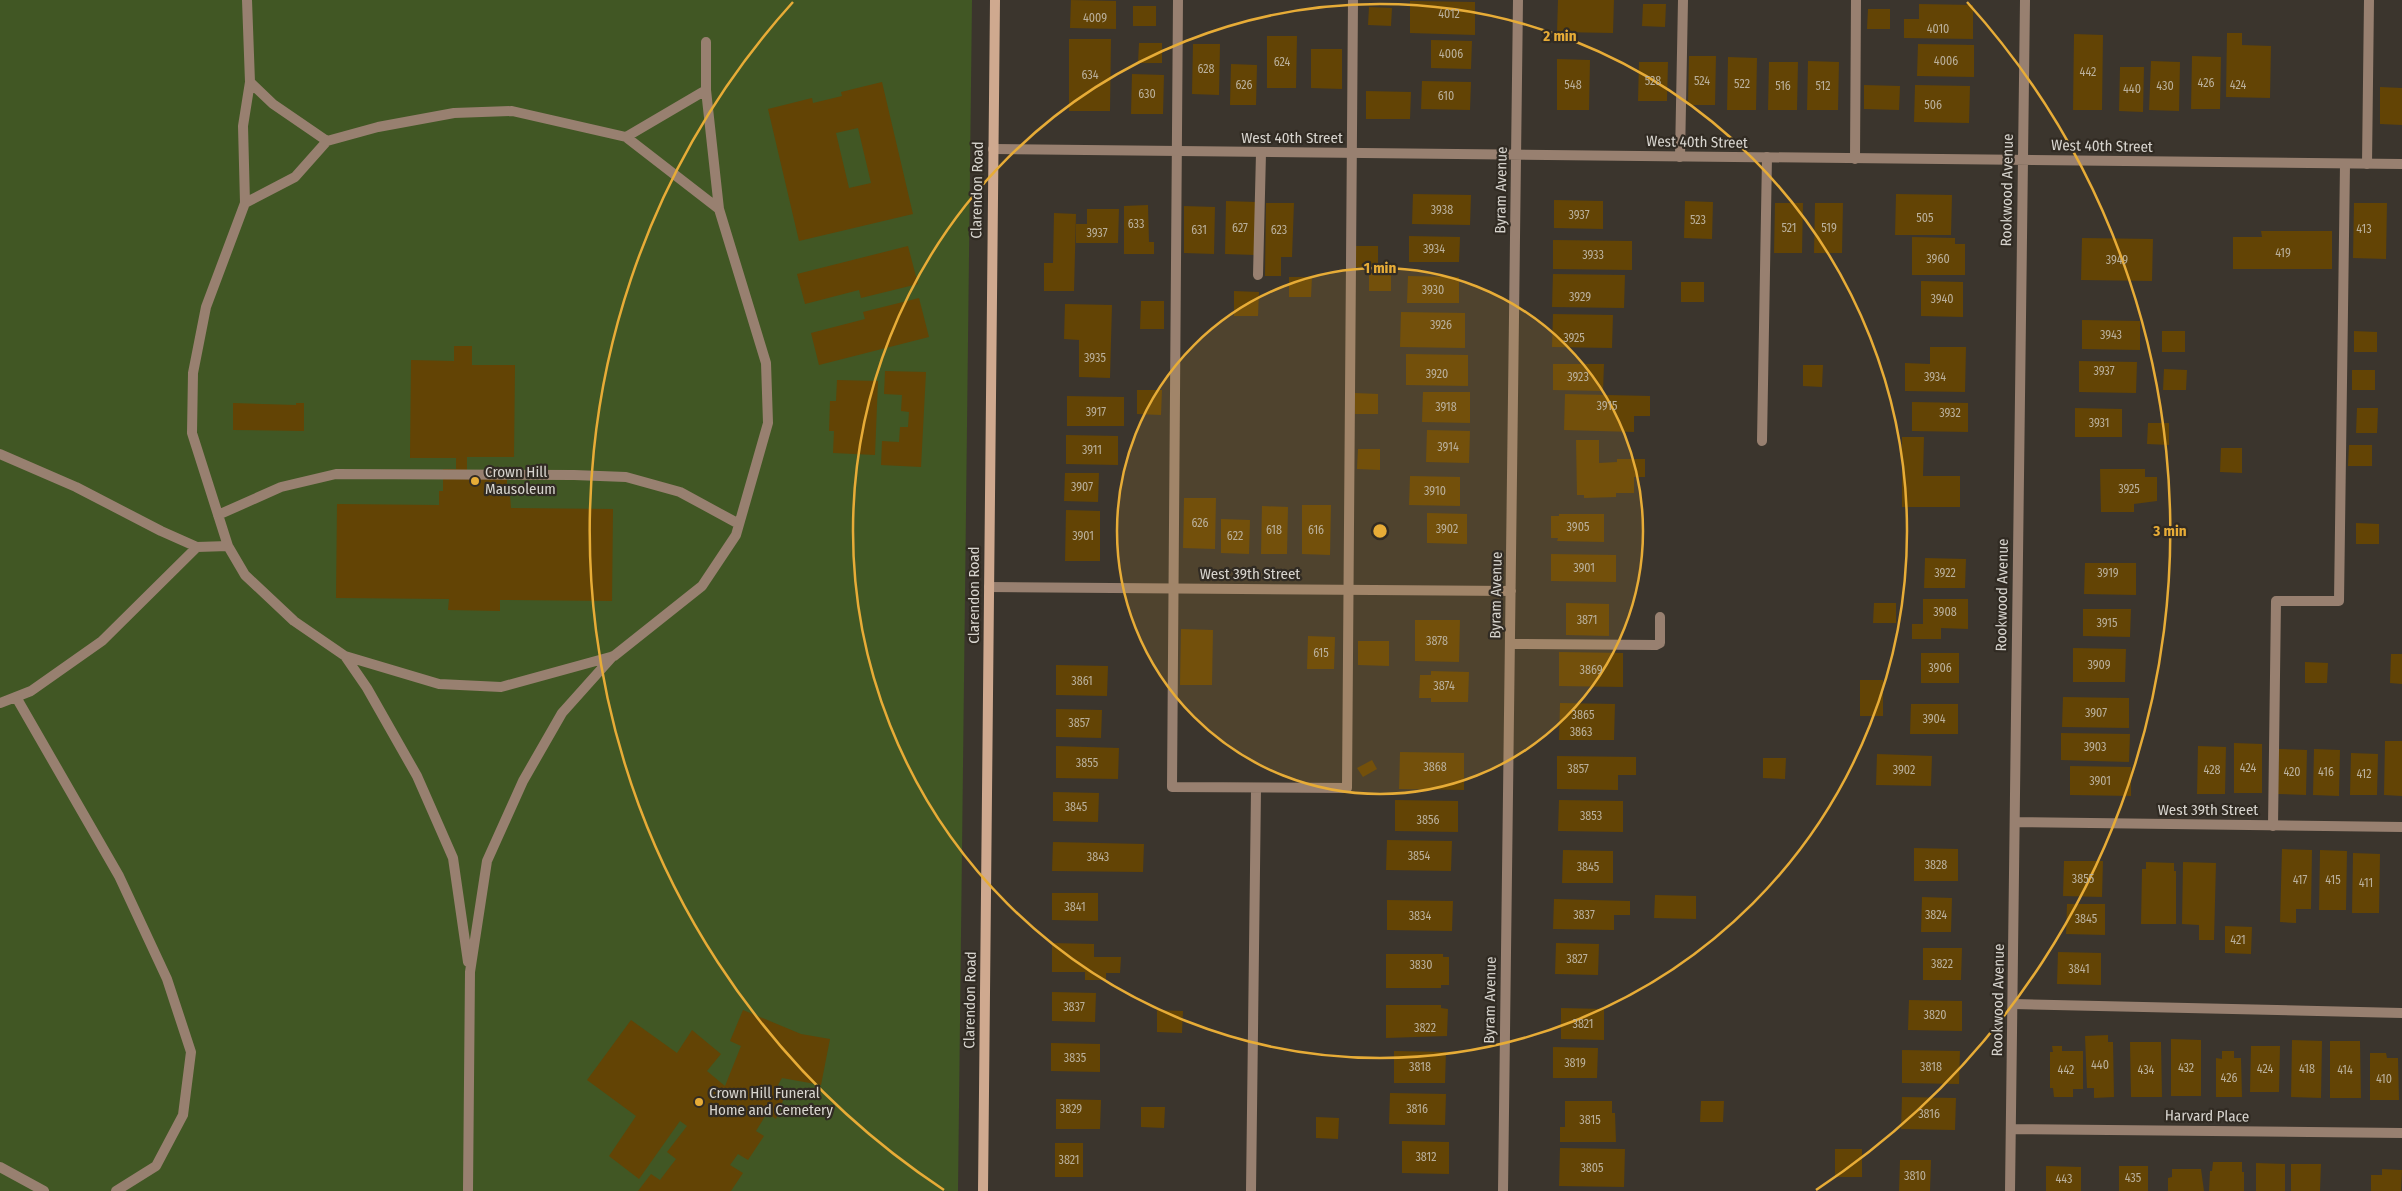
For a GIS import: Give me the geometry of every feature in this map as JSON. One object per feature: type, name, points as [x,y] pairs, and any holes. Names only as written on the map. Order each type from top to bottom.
[{"type":"street","points":[[247,0],[250,82],[243,126],[245,203],[206,307],[194,373],[192,433],[228,546],[245,575],[294,621],[345,656],[439,684],[502,687],[614,656]]},
{"type":"street","name":"Clarendon Road","points":[[983,1191],[995,0]]},
{"type":"street","points":[[1178,0],[1172,787],[1256,789],[1346,788],[1353,0]]},
{"type":"street","name":"Byram Avenue","points":[[1503,1191],[1518,0]]},
{"type":"street","points":[[1680,157],[1682,0]]},
{"type":"street","points":[[1855,159],[1856,0]]},
{"type":"street","name":"Rookwood Avenue","points":[[2010,1191],[2025,0]]},
{"type":"street","points":[[2367,164],[2369,0]]},
{"type":"street","points":[[468,1191],[470,972],[487,861],[519,790],[562,713],[614,656],[702,586],[736,535],[768,423],[766,363],[719,209],[706,90],[706,42]]},
{"type":"street","points":[[250,82],[273,104],[327,142]]},
{"type":"street","points":[[626,137],[706,90]]},
{"type":"street","points":[[245,203],[295,177],[327,142],[378,127],[454,113],[512,111],[626,137],[719,209]]},
{"type":"street","name":"West 40th Street","points":[[993,149],[2402,164]]},
{"type":"street","points":[[1258,275],[1261,153]]},
{"type":"street","points":[[1762,442],[1768,158]]},
{"type":"street","points":[[2272,826],[2276,601],[2339,601],[2345,164]]},
{"type":"street","points":[[0,454],[76,487],[161,531],[198,547],[228,546]]},
{"type":"street","points":[[218,515],[280,487],[336,474],[574,475],[626,477],[680,492],[739,524]]},
{"type":"street","points":[[0,703],[32,690],[102,641],[198,547]]},
{"type":"street","name":"West 39th Street","points":[[989,587],[1511,591]]},
{"type":"street","points":[[1510,644],[1656,645],[1660,643],[1660,617]]},
{"type":"street","points":[[345,656],[367,688],[417,776],[453,858],[470,972]]},
{"type":"street","points":[[16,696],[119,876],[167,979],[192,1052],[183,1115],[156,1166],[116,1191]]},
{"type":"street","points":[[1251,1191],[1256,789]]},
{"type":"street","name":"West 39th Street","points":[[2015,822],[2402,827]]},
{"type":"street","points":[[2013,1004],[2402,1013]]},
{"type":"street","name":"Harvard Place","points":[[2011,1129],[2402,1133]]},
{"type":"street","points":[[0,1167],[44,1191]]},
{"type":"green space","points":[[0,0],[972,0],[958,1191],[0,1191]]},
{"type":"building","points":[[1071,0],[1116,1],[1116,29],[1070,28]]},
{"type":"building","points":[[1558,0],[1614,0],[1613,33],[1557,32]]},
{"type":"building","points":[[1410,1],[1475,2],[1475,35],[1410,33]]},
{"type":"building","points":[[1643,4],[1666,4],[1665,27],[1642,26]]},
{"type":"building","points":[[1919,4],[1973,5],[1973,39],[1904,38],[1904,19],[1919,19]]},
{"type":"building","points":[[1133,6],[1156,6],[1156,26],[1133,26]]},
{"type":"building","points":[[1369,7],[1392,8],[1391,26],[1368,25]]},
{"type":"building","points":[[1868,9],[1890,9],[1890,29],[1867,29]]},
{"type":"building","points":[[2227,33],[2242,33],[2242,45],[2271,46],[2270,98],[2226,97]]},
{"type":"building","points":[[2074,34],[2103,35],[2102,110],[2073,110]]},
{"type":"building","points":[[1267,36],[1297,36],[1296,88],[1267,88]]},
{"type":"building","points":[[1069,39],[1111,39],[1110,111],[1069,111]]},
{"type":"building","points":[[1431,40],[1472,41],[1471,69],[1431,68]]},
{"type":"building","points":[[1139,43],[1162,43],[1162,63],[1138,63]]},
{"type":"building","points":[[1193,44],[1220,44],[1219,95],[1192,94]]},
{"type":"building","points":[[1918,44],[1974,45],[1974,77],[1917,76]]},
{"type":"building","points":[[1311,49],[1342,49],[1342,89],[1311,88]]},
{"type":"building","points":[[1689,56],[1716,56],[1715,105],[1688,105]]},
{"type":"building","points":[[2192,56],[2221,57],[2220,109],[2191,109]]},
{"type":"building","points":[[1728,57],[1757,58],[1756,110],[1727,110]]},
{"type":"building","points":[[1557,59],[1590,60],[1589,110],[1557,110]]},
{"type":"building","points":[[1808,61],[1839,62],[1838,110],[1807,110]]},
{"type":"building","points":[[2151,61],[2180,62],[2179,111],[2149,110]]},
{"type":"building","points":[[1639,62],[1668,62],[1667,101],[1638,101]]},
{"type":"building","points":[[1769,62],[1798,62],[1797,110],[1768,110]]},
{"type":"building","points":[[1231,64],[1257,65],[1256,105],[1230,105]]},
{"type":"building","points":[[2120,67],[2144,67],[2143,112],[2119,111]]},
{"type":"building","points":[[1132,74],[1164,75],[1163,114],[1131,114]]},
{"type":"building","points":[[1422,81],[1471,82],[1470,110],[1421,109]]},
{"type":"building","points":[[882,82],[913,214],[799,241],[768,109],[812,98],[813,103],[842,96],[841,92]],"holes":[[[858,128],[871,183],[849,188],[836,133]]]},
{"type":"building","points":[[1864,85],[1900,86],[1899,110],[1864,109]]},
{"type":"building","points":[[1915,85],[1970,86],[1969,123],[1914,122]]},
{"type":"building","points":[[2380,87],[2402,88],[2402,125],[2380,124]]},
{"type":"building","points":[[1366,91],[1411,92],[1410,119],[1366,119]]},
{"type":"building","points":[[1413,194],[1471,195],[1470,225],[1412,224]]},
{"type":"building","points":[[1896,194],[1952,195],[1951,235],[1895,235]]},
{"type":"building","points":[[1554,200],[1603,201],[1603,229],[1554,228]]},
{"type":"building","points":[[1226,201],[1256,202],[1255,255],[1225,254]]},
{"type":"building","points":[[1685,201],[1713,202],[1712,239],[1684,238]]},
{"type":"building","points":[[1266,203],[1294,203],[1292,257],[1281,257],[1281,276],[1265,276]]},
{"type":"building","points":[[1775,203],[1803,203],[1802,253],[1774,253]]},
{"type":"building","points":[[1815,203],[1843,203],[1842,253],[1814,253]]},
{"type":"building","points":[[2354,203],[2387,203],[2386,259],[2353,258]]},
{"type":"building","points":[[1148,205],[1149,242],[1154,242],[1154,254],[1124,254],[1124,206]]},
{"type":"building","points":[[1184,206],[1215,207],[1214,254],[1184,253]]},
{"type":"building","points":[[1087,209],[1119,209],[1118,243],[1076,243],[1076,224],[1087,224]]},
{"type":"building","points":[[1054,213],[1076,214],[1074,291],[1044,291],[1044,263],[1053,263]]},
{"type":"building","points":[[2261,231],[2332,231],[2332,269],[2233,269],[2233,237],[2262,237]]},
{"type":"building","points":[[1409,236],[1460,237],[1459,262],[1409,262]]},
{"type":"building","points":[[1912,237],[1955,238],[1955,244],[1965,244],[1965,275],[1912,275]]},
{"type":"building","points":[[2082,238],[2153,239],[2152,281],[2081,280]]},
{"type":"building","points":[[1553,240],[1632,241],[1632,270],[1553,269]]},
{"type":"building","points":[[908,246],[918,284],[861,298],[859,290],[805,304],[797,274]]},
{"type":"building","points":[[1355,246],[1378,246],[1378,267],[1355,267]]},
{"type":"building","points":[[1369,273],[1391,273],[1391,291],[1369,291]]},
{"type":"building","points":[[1553,274],[1625,275],[1624,308],[1552,307]]},
{"type":"building","points":[[1408,276],[1459,277],[1459,303],[1407,303]]},
{"type":"building","points":[[1289,277],[1312,277],[1311,297],[1289,297]]},
{"type":"building","points":[[1921,281],[1963,282],[1963,317],[1921,316]]},
{"type":"building","points":[[1681,282],[1704,282],[1704,302],[1681,302]]},
{"type":"building","points":[[1234,291],[1259,292],[1258,316],[1234,316]]},
{"type":"building","points":[[919,298],[929,337],[819,365],[811,333],[865,319],[863,312]]},
{"type":"building","points":[[1141,301],[1164,301],[1164,329],[1140,329]]},
{"type":"building","points":[[1065,304],[1112,305],[1110,378],[1079,377],[1079,340],[1064,339]]},
{"type":"building","points":[[1401,312],[1465,313],[1465,348],[1400,347]]},
{"type":"building","points":[[1553,314],[1613,315],[1612,348],[1552,347]]},
{"type":"building","points":[[2082,320],[2140,321],[2140,350],[2082,349]]},
{"type":"building","points":[[2162,331],[2185,331],[2185,352],[2162,352]]},
{"type":"building","points":[[2354,331],[2377,332],[2377,352],[2354,352]]},
{"type":"building","name":"Crown Hill Mausoleum","points":[[454,346],[472,346],[472,365],[515,365],[514,457],[467,457],[467,471],[507,472],[507,494],[510,494],[511,508],[613,509],[612,601],[500,600],[500,611],[448,610],[449,599],[336,598],[337,504],[439,505],[439,491],[443,491],[443,469],[456,469],[456,458],[410,458],[411,360],[454,361]]},
{"type":"building","points":[[1930,347],[1966,347],[1965,392],[1905,391],[1905,363],[1930,364]]},
{"type":"building","points":[[1406,354],[1468,355],[1468,386],[1406,385]]},
{"type":"building","points":[[2079,361],[2137,362],[2136,393],[2079,392]]},
{"type":"building","points":[[1553,364],[1604,364],[1603,391],[1553,390]]},
{"type":"building","points":[[1803,365],[1823,365],[1822,387],[1803,386]]},
{"type":"building","points":[[2164,369],[2187,370],[2186,390],[2163,390]]},
{"type":"building","points":[[2352,370],[2375,370],[2375,390],[2352,390]]},
{"type":"building","points":[[885,371],[926,372],[921,467],[881,465],[882,441],[899,442],[900,427],[908,427],[909,412],[901,411],[902,395],[884,394]]},
{"type":"building","points":[[837,380],[878,381],[875,455],[833,453],[834,431],[829,431],[830,401],[836,401]]},
{"type":"building","points":[[1137,390],[1162,390],[1161,415],[1137,414]]},
{"type":"building","points":[[1423,392],[1470,392],[1470,423],[1422,422]]},
{"type":"building","points":[[1355,393],[1378,394],[1378,414],[1355,414]]},
{"type":"building","points":[[1565,394],[1650,396],[1650,416],[1634,416],[1634,432],[1564,430]]},
{"type":"building","points":[[1067,396],[1124,397],[1124,426],[1067,426]]},
{"type":"building","points":[[1912,402],[1968,403],[1968,432],[1912,431]]},
{"type":"building","points":[[233,403],[296,405],[296,403],[304,403],[304,431],[233,430]]},
{"type":"building","points":[[2075,408],[2122,409],[2122,437],[2075,437]]},
{"type":"building","points":[[2357,408],[2378,408],[2377,433],[2356,433]]},
{"type":"building","points":[[2148,423],[2169,423],[2169,445],[2147,444]]},
{"type":"building","points":[[1427,430],[1470,431],[1469,463],[1426,462]]},
{"type":"building","points":[[1066,435],[1118,436],[1118,465],[1066,464]]},
{"type":"building","points":[[1902,437],[1924,437],[1923,476],[1960,476],[1960,507],[1902,507]]},
{"type":"building","points":[[1576,440],[1599,440],[1599,463],[1617,462],[1617,459],[1645,459],[1645,477],[1634,477],[1634,493],[1616,493],[1616,497],[1584,498],[1584,495],[1577,495]]},
{"type":"building","points":[[2349,445],[2372,445],[2372,466],[2348,466]]},
{"type":"building","points":[[2221,448],[2242,448],[2242,473],[2220,472]]},
{"type":"building","points":[[1358,449],[1380,449],[1380,470],[1357,469]]},
{"type":"building","points":[[2100,469],[2145,469],[2145,477],[2157,477],[2157,501],[2134,504],[2134,512],[2101,512]]},
{"type":"building","points":[[1065,473],[1099,473],[1098,502],[1064,501]]},
{"type":"building","points":[[1410,476],[1460,477],[1460,506],[1409,505]]},
{"type":"building","points":[[1184,498],[1216,498],[1215,549],[1183,548]]},
{"type":"building","points":[[1302,505],[1331,505],[1330,555],[1302,554]]},
{"type":"building","points":[[1262,506],[1288,507],[1287,554],[1261,554]]},
{"type":"building","points":[[1066,510],[1100,511],[1100,561],[1065,561]]},
{"type":"building","points":[[1427,513],[1467,514],[1467,544],[1427,543]]},
{"type":"building","points":[[1559,514],[1604,514],[1604,542],[1557,541],[1558,538],[1551,538],[1551,516],[1559,516]]},
{"type":"building","points":[[1221,519],[1250,520],[1249,554],[1221,553]]},
{"type":"building","points":[[2356,523],[2379,524],[2379,544],[2356,544]]},
{"type":"building","points":[[1551,554],[1616,555],[1616,582],[1551,581]]},
{"type":"building","points":[[1925,558],[1966,559],[1965,588],[1924,588]]},
{"type":"building","points":[[2085,563],[2136,563],[2136,595],[2084,594]]},
{"type":"building","points":[[1923,599],[1968,599],[1968,629],[1941,628],[1941,639],[1912,639],[1912,624],[1923,624]]},
{"type":"building","points":[[1566,603],[1609,604],[1609,636],[1566,635]]},
{"type":"building","points":[[1874,603],[1896,603],[1896,623],[1873,623]]},
{"type":"building","points":[[2083,609],[2131,609],[2130,637],[2083,636]]},
{"type":"building","points":[[1415,620],[1460,620],[1459,662],[1415,661]]},
{"type":"building","points":[[1181,629],[1213,630],[1212,685],[1180,685]]},
{"type":"building","points":[[1308,636],[1335,637],[1334,669],[1307,669]]},
{"type":"building","points":[[1358,641],[1389,641],[1389,666],[1358,665]]},
{"type":"building","points":[[2073,648],[2126,649],[2125,682],[2073,682]]},
{"type":"building","points":[[1559,652],[1623,653],[1623,687],[1559,686]]},
{"type":"building","points":[[1921,653],[1959,653],[1959,683],[1921,683]]},
{"type":"building","points":[[2391,654],[2402,654],[2402,684],[2390,683]]},
{"type":"building","points":[[2305,662],[2328,663],[2327,683],[2305,683]]},
{"type":"building","points":[[1056,665],[1108,666],[1107,696],[1056,695]]},
{"type":"building","points":[[1431,671],[1469,672],[1468,702],[1431,702],[1431,698],[1419,698],[1420,675],[1431,675]]},
{"type":"building","points":[[1860,680],[1883,680],[1883,716],[1860,716]]},
{"type":"building","points":[[2063,697],[2129,698],[2129,728],[2062,727]]},
{"type":"building","points":[[1560,703],[1615,704],[1614,740],[1559,740]]},
{"type":"building","points":[[1911,704],[1958,704],[1958,734],[1910,734]]},
{"type":"building","points":[[1056,709],[1102,710],[1101,738],[1056,737]]},
{"type":"building","points":[[2061,733],[2130,734],[2129,762],[2061,760]]},
{"type":"building","points":[[2385,741],[2402,741],[2402,796],[2384,795]]},
{"type":"building","points":[[2234,743],[2262,744],[2262,793],[2234,793]]},
{"type":"building","points":[[1056,746],[1119,748],[1118,779],[1056,778]]},
{"type":"building","points":[[2198,746],[2226,747],[2225,794],[2197,794]]},
{"type":"building","points":[[2279,749],[2307,750],[2306,795],[2278,794]]},
{"type":"building","points":[[2314,749],[2340,750],[2339,796],[2313,795]]},
{"type":"building","points":[[1400,752],[1464,753],[1464,790],[1399,789]]},
{"type":"building","points":[[2351,753],[2378,754],[2377,795],[2350,795]]},
{"type":"building","points":[[1877,754],[1932,756],[1931,786],[1876,785]]},
{"type":"building","points":[[1557,756],[1636,757],[1636,775],[1618,775],[1618,790],[1557,789]]},
{"type":"building","points":[[1763,758],[1786,758],[1785,779],[1763,778]]},
{"type":"building","points":[[1372,760],[1377,769],[1363,777],[1357,768]]},
{"type":"building","points":[[2070,766],[2131,767],[2131,796],[2070,795]]},
{"type":"building","points":[[1053,792],[1099,793],[1098,822],[1053,821]]},
{"type":"building","points":[[1395,800],[1458,801],[1458,832],[1395,831]]},
{"type":"building","points":[[1559,800],[1623,801],[1623,832],[1558,831]]},
{"type":"building","points":[[1387,840],[1452,841],[1451,871],[1386,870]]},
{"type":"building","points":[[1053,842],[1144,844],[1143,872],[1052,871]]},
{"type":"building","points":[[1914,848],[1958,849],[1958,881],[1914,881]]},
{"type":"building","points":[[2282,849],[2312,850],[2311,909],[2296,909],[2296,923],[2280,922]]},
{"type":"building","points":[[1563,850],[1613,851],[1613,883],[1562,883]]},
{"type":"building","points":[[2320,850],[2347,851],[2346,910],[2319,910]]},
{"type":"building","points":[[2353,853],[2380,854],[2379,913],[2352,913]]},
{"type":"building","points":[[2064,861],[2103,861],[2102,897],[2063,896]]},
{"type":"building","points":[[2146,862],[2174,863],[2174,871],[2176,871],[2176,924],[2141,924],[2142,869],[2146,869]]},
{"type":"building","points":[[2183,862],[2216,863],[2214,940],[2199,940],[2199,925],[2182,924]]},
{"type":"building","points":[[1052,893],[1098,893],[1098,921],[1052,920]]},
{"type":"building","points":[[1655,895],[1696,896],[1696,919],[1654,918]]},
{"type":"building","points":[[1922,897],[1952,898],[1951,932],[1921,932]]},
{"type":"building","points":[[1554,899],[1630,901],[1630,915],[1614,915],[1614,930],[1553,929]]},
{"type":"building","points":[[1387,900],[1453,901],[1452,931],[1387,930]]},
{"type":"building","points":[[2067,904],[2105,904],[2105,935],[2066,934]]},
{"type":"building","points":[[2225,926],[2252,927],[2251,954],[2225,953]]},
{"type":"building","points":[[1052,943],[1094,944],[1094,957],[1121,957],[1120,973],[1106,973],[1106,980],[1085,980],[1085,972],[1052,972]]},
{"type":"building","points":[[1556,943],[1599,944],[1598,975],[1555,974]]},
{"type":"building","points":[[1923,948],[1962,948],[1961,980],[1923,980]]},
{"type":"building","points":[[2058,952],[2101,953],[2101,985],[2057,984]]},
{"type":"building","points":[[1386,954],[1443,954],[1443,957],[1449,957],[1449,985],[1441,985],[1441,988],[1386,988]]},
{"type":"building","points":[[1052,992],[1096,993],[1095,1022],[1052,1021]]},
{"type":"building","points":[[1909,1000],[1962,1001],[1962,1031],[1908,1030]]},
{"type":"building","points":[[1386,1005],[1441,1005],[1441,1008],[1448,1009],[1447,1036],[1386,1038]]},
{"type":"building","points":[[1561,1008],[1604,1009],[1604,1040],[1561,1039]]},
{"type":"building","name":"Crown Hill Funeral Home and Cemetery","points":[[743,1010],[801,1034],[830,1039],[821,1085],[782,1078],[778,1085],[787,1090],[776,1119],[767,1113],[756,1131],[764,1136],[748,1160],[738,1154],[730,1165],[743,1173],[731,1191],[638,1191],[651,1174],[660,1180],[676,1159],[667,1152],[687,1126],[680,1121],[639,1179],[609,1156],[636,1116],[587,1080],[631,1020],[677,1053],[692,1030],[721,1054],[707,1071],[725,1086],[741,1046],[730,1041]]},
{"type":"building","points":[[1157,1010],[1183,1011],[1182,1033],[1157,1032]]},
{"type":"building","points":[[2108,1035],[2108,1042],[2113,1042],[2114,1097],[2094,1098],[2094,1088],[2087,1088],[2085,1036]]},
{"type":"building","points":[[2171,1039],[2201,1040],[2201,1096],[2171,1096]]},
{"type":"building","points":[[2292,1040],[2322,1041],[2321,1098],[2291,1097]]},
{"type":"building","points":[[2330,1041],[2360,1041],[2361,1098],[2330,1098]]},
{"type":"building","points":[[2130,1042],[2161,1042],[2162,1097],[2131,1097]]},
{"type":"building","points":[[1051,1043],[1100,1044],[1100,1072],[1051,1071]]},
{"type":"building","points":[[2052,1046],[2062,1046],[2062,1051],[2083,1051],[2083,1089],[2073,1089],[2073,1097],[2054,1097],[2053,1088],[2050,1088],[2050,1052],[2053,1052]]},
{"type":"building","points":[[2251,1046],[2280,1046],[2279,1092],[2250,1092]]},
{"type":"building","points":[[1553,1047],[1598,1048],[1597,1078],[1553,1078]]},
{"type":"building","points":[[1902,1050],[1960,1051],[1959,1084],[1902,1083]]},
{"type":"building","points":[[1394,1051],[1446,1052],[1445,1083],[1394,1083]]},
{"type":"building","points":[[2222,1051],[2234,1051],[2234,1058],[2241,1058],[2242,1097],[2216,1097],[2216,1058],[2222,1059]]},
{"type":"building","points":[[2370,1053],[2386,1053],[2387,1058],[2398,1058],[2399,1100],[2370,1100]]},
{"type":"building","points":[[1390,1093],[1446,1094],[1445,1125],[1389,1124]]},
{"type":"building","points":[[1902,1097],[1956,1098],[1955,1130],[1901,1129]]},
{"type":"building","points":[[1056,1099],[1101,1100],[1100,1129],[1056,1129]]},
{"type":"building","points":[[1565,1101],[1612,1101],[1612,1113],[1615,1113],[1616,1142],[1560,1142],[1560,1127],[1565,1127]]},
{"type":"building","points":[[1701,1101],[1724,1101],[1723,1122],[1700,1122]]},
{"type":"building","points":[[1141,1107],[1165,1107],[1164,1128],[1141,1127]]},
{"type":"building","points":[[1316,1117],[1339,1118],[1338,1139],[1316,1138]]},
{"type":"building","points":[[1402,1141],[1449,1142],[1449,1174],[1402,1173]]},
{"type":"building","points":[[1055,1143],[1083,1143],[1083,1177],[1055,1177]]},
{"type":"building","points":[[1560,1148],[1625,1149],[1624,1187],[1559,1186]]},
{"type":"building","points":[[1835,1149],[1862,1149],[1862,1177],[1835,1177]]},
{"type":"building","points":[[1900,1160],[1931,1160],[1930,1191],[1899,1191]]},
{"type":"building","points":[[2213,1162],[2242,1162],[2244,1191],[2209,1191],[2210,1171],[2212,1171]]},
{"type":"building","points":[[2256,1163],[2285,1164],[2285,1191],[2256,1191]]},
{"type":"building","points":[[2291,1164],[2321,1164],[2320,1191],[2291,1191]]},
{"type":"building","points":[[2046,1166],[2081,1167],[2081,1191],[2046,1191]]},
{"type":"building","points":[[2119,1166],[2148,1166],[2148,1191],[2119,1191]]},
{"type":"building","points":[[2172,1169],[2201,1169],[2204,1191],[2168,1191],[2168,1178],[2172,1177]]},
{"type":"building","points":[[2382,1169],[2402,1170],[2401,1191],[2371,1191],[2371,1175],[2382,1175]]},
{"type":"place","name":"Crown Hill Mausoleum","points":[[475,481]]},
{"type":"place","name":"Crown Hill Funeral Home and Cemetery","points":[[699,1102]]}]
